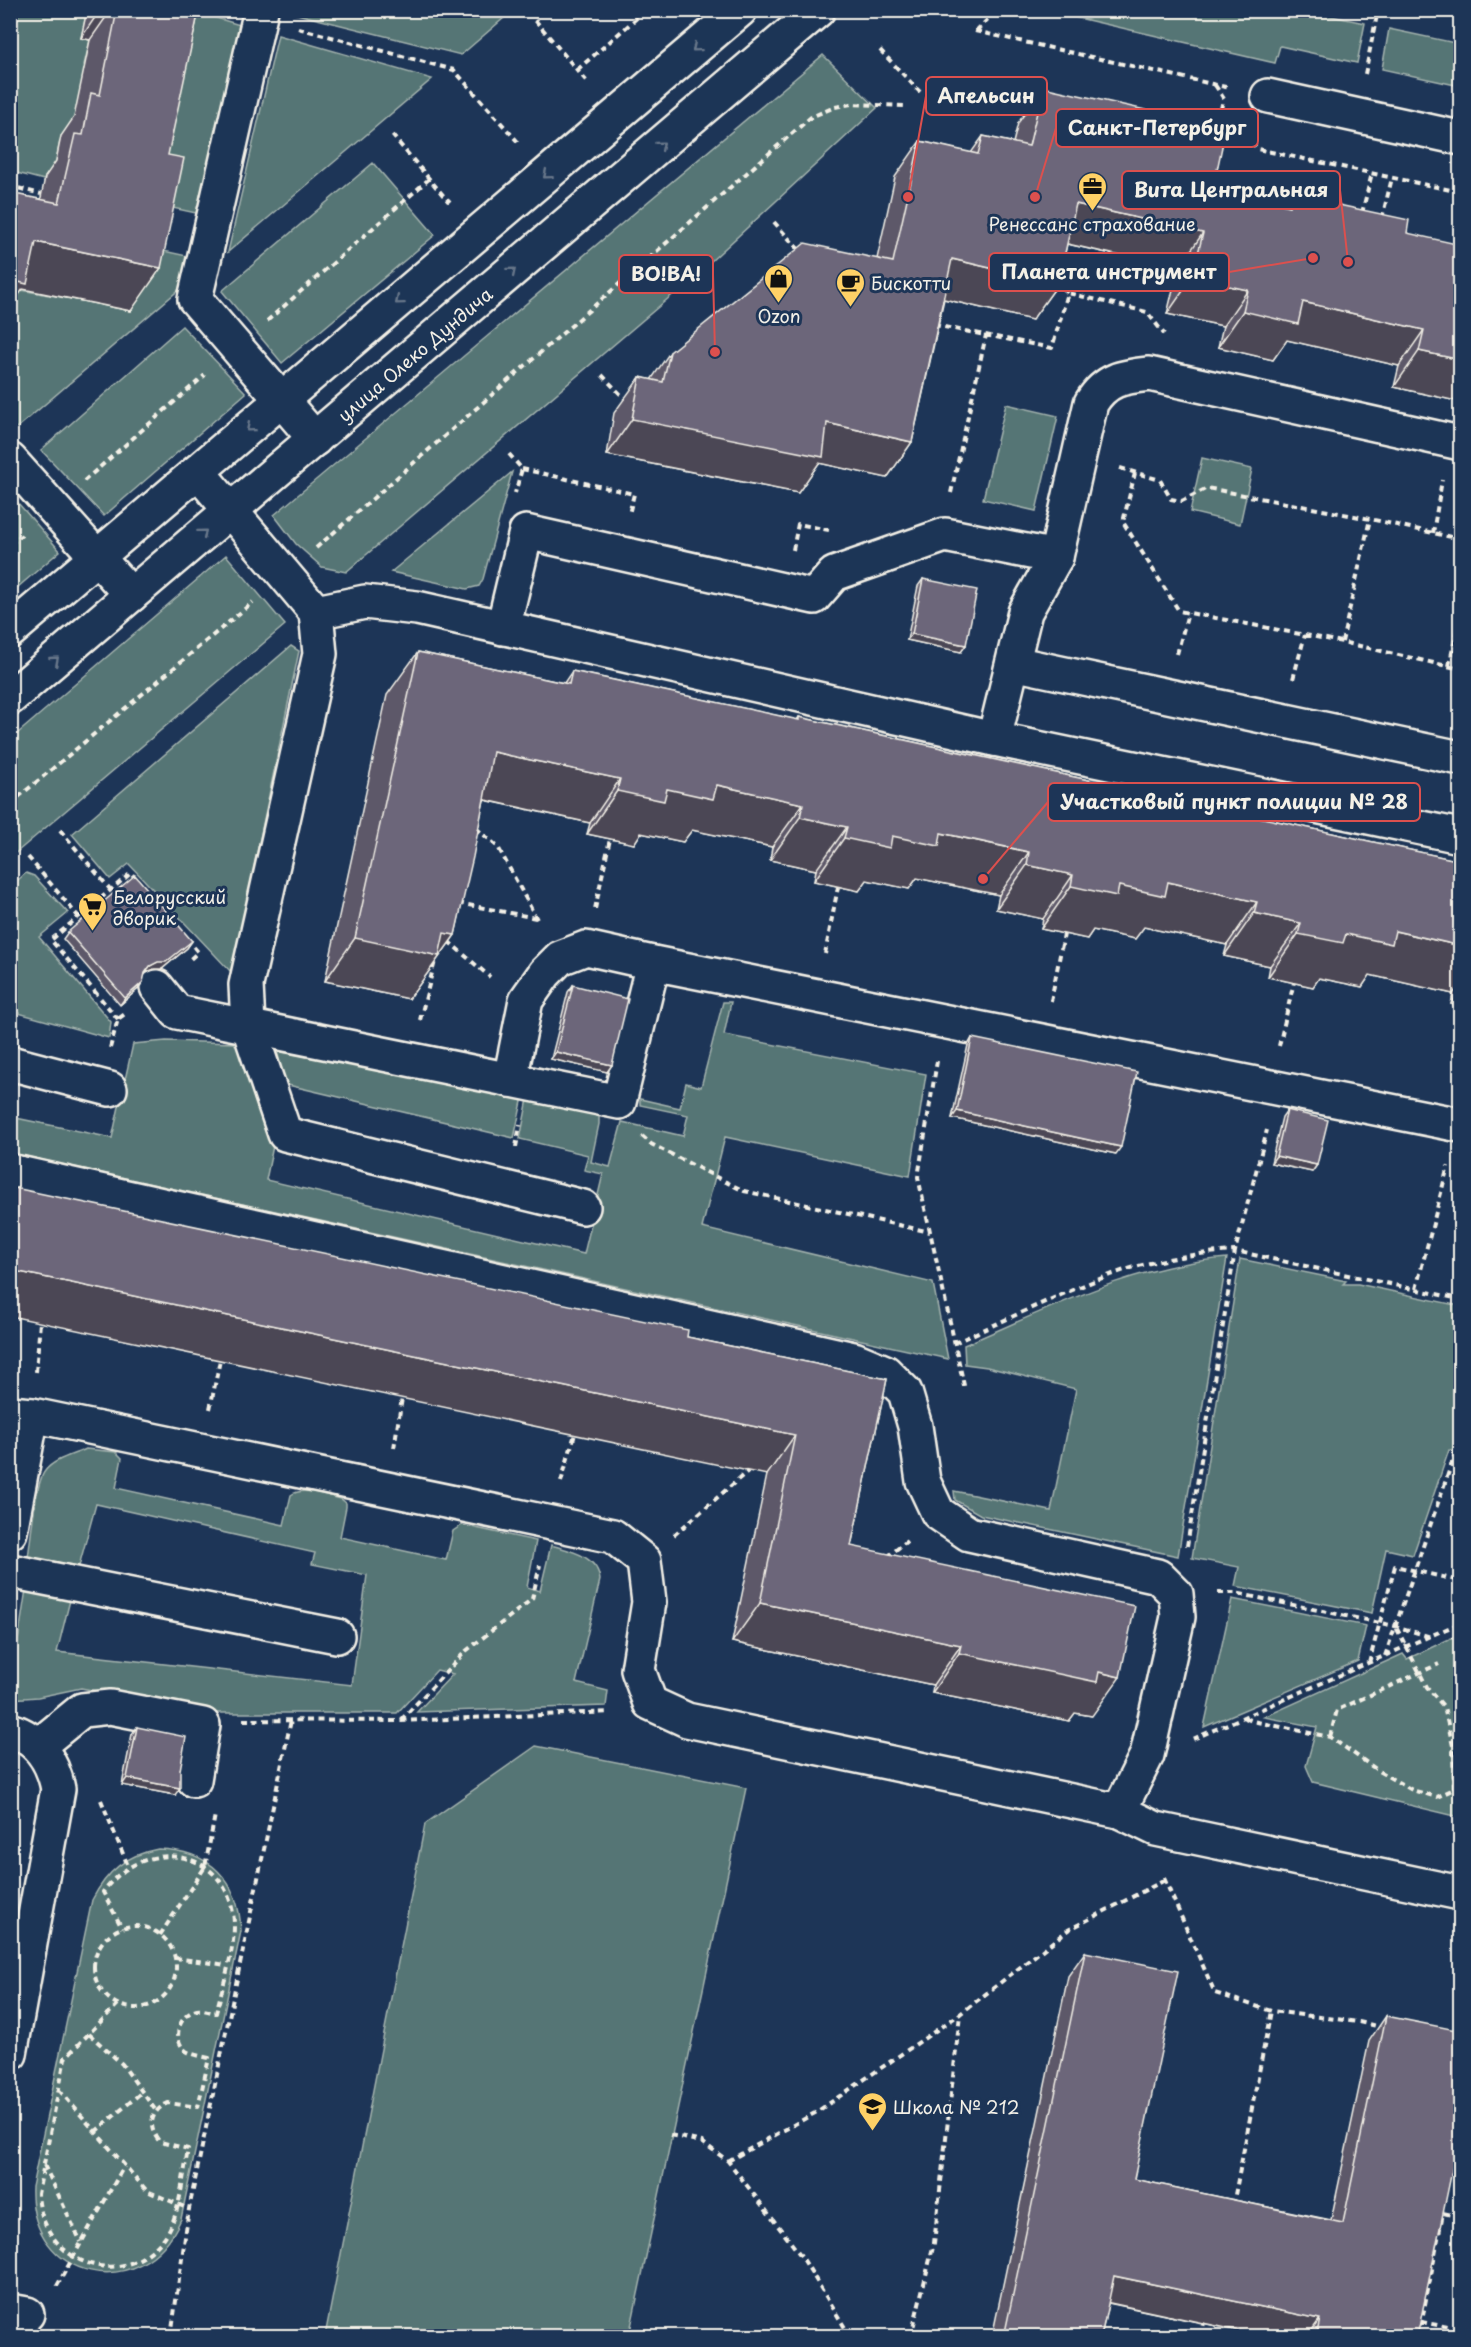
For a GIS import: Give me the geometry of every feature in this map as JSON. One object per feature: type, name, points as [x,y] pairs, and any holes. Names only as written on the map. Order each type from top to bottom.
[{"type":"street","points":[[10,631],[740,10]]},
{"type":"street","name":"улица Олеко Дундича","points":[[10,698],[818,10]]},
{"type":"street","points":[[260,14],[195,299],[315,439]]},
{"type":"street","points":[[1269,96],[1461,138]]},
{"type":"street","points":[[994,739],[1025,612],[1056,558],[1091,403],[1099,389],[1115,380],[1149,374],[1461,443]]},
{"type":"street","points":[[10,460],[131,595]]},
{"type":"street","points":[[198,472],[315,612],[320,654],[246,985],[248,1025],[285,1134],[583,1207]]},
{"type":"street","points":[[503,628],[526,532],[814,597],[834,574],[945,535],[1056,558]]},
{"type":"street","points":[[315,612],[365,602],[417,608],[994,739],[1461,836]]},
{"type":"street","points":[[1013,663],[1461,758]]},
{"type":"street","points":[[520,1082],[526,1000],[545,973],[573,953],[653,963],[1460,1125]]},
{"type":"street","points":[[157,987],[177,1012],[619,1102],[653,963]]},
{"type":"street","points":[[10,1063],[110,1089]]},
{"type":"street","points":[[10,1171],[854,1359],[885,1372],[905,1392],[915,1426],[923,1481],[938,1513],[969,1533],[1158,1576],[1176,1594],[1178,1617],[1147,1755],[1119,1810]]},
{"type":"street","points":[[10,1532],[21,1414],[550,1521],[613,1536],[644,1561],[650,1602],[638,1670],[650,1703],[687,1720],[1119,1810],[1156,1829],[1461,1893]]},
{"type":"street","points":[[10,1571],[337,1636]]},
{"type":"street","points":[[10,2054],[58,1799],[57,1782],[51,1763],[24,1738],[82,1710],[110,1707],[203,1725],[194,1779]]},
{"type":"path","points":[[577,69],[646,10]]},
{"type":"path","points":[[997,10],[975,31],[1269,96]]},
{"type":"path","points":[[1357,115],[1378,10]]},
{"type":"path","points":[[260,14],[454,70],[518,142]]},
{"type":"path","points":[[535,20],[594,90]]},
{"type":"path","points":[[880,50],[920,92]]},
{"type":"path","points":[[579,90],[588,82]]},
{"type":"path","points":[[1214,84],[1229,106]]},
{"type":"path","points":[[1215,137],[1226,87]]},
{"type":"path","points":[[10,804],[284,576],[810,117],[835,107],[851,104],[904,106]]},
{"type":"path","points":[[1246,132],[1257,149],[1461,192]]},
{"type":"path","points":[[509,149],[526,134]]},
{"type":"path","points":[[392,135],[448,201],[456,194]]},
{"type":"path","points":[[1361,218],[1372,173]]},
{"type":"path","points":[[1381,224],[1392,178]]},
{"type":"path","points":[[10,183],[15,187],[41,194]]},
{"type":"path","points":[[774,222],[802,253]]},
{"type":"path","points":[[1054,278],[1068,293]]},
{"type":"path","points":[[951,495],[986,335]]},
{"type":"path","points":[[602,375],[634,408]]},
{"type":"path","points":[[522,469],[634,494],[620,553]]},
{"type":"path","points":[[1121,469],[1160,480],[1171,498],[1182,501],[1207,488],[1461,539]]},
{"type":"path","points":[[1135,473],[1123,522],[1179,611],[1342,642],[1461,669]]},
{"type":"path","points":[[1342,642],[1370,519]]},
{"type":"path","points":[[1178,651],[1188,613]]},
{"type":"path","points":[[1449,666],[1461,616]]},
{"type":"path","points":[[1294,674],[1305,635]]},
{"type":"path","points":[[474,826],[498,847],[536,918],[573,953],[610,839]]},
{"type":"path","points":[[60,830],[115,895]]},
{"type":"path","points":[[28,857],[83,922]]},
{"type":"path","points":[[138,881],[131,873],[51,940],[118,1019],[198,952],[183,935]]},
{"type":"path","points":[[817,996],[838,887]]},
{"type":"path","points":[[449,901],[536,918]]},
{"type":"path","points":[[1043,1041],[1064,934]]},
{"type":"path","points":[[441,935],[492,978]]},
{"type":"path","points":[[419,1026],[436,958]]},
{"type":"path","points":[[1293,982],[1274,1088],[1235,1251],[1185,1556],[1176,1594],[1235,1593],[1395,1626],[1431,1637]]},
{"type":"path","points":[[944,1022],[918,1177],[964,1390]]},
{"type":"path","points":[[506,1189],[520,1082]]},
{"type":"path","points":[[619,1102],[629,1126],[651,1144],[744,1191],[930,1232]]},
{"type":"path","points":[[1416,1289],[1460,1125]]},
{"type":"path","points":[[954,1343],[1110,1275],[1139,1266],[1207,1252],[1235,1251],[1461,1299]]},
{"type":"path","points":[[21,1414],[40,1322]]},
{"type":"path","points":[[201,1450],[220,1360]]},
{"type":"path","points":[[386,1488],[402,1398]]},
{"type":"path","points":[[550,1521],[575,1434]]},
{"type":"path","points":[[1386,1656],[1456,1451]]},
{"type":"path","points":[[644,1561],[748,1471]]},
{"type":"path","points":[[884,1560],[938,1513]]},
{"type":"path","points":[[401,1721],[466,1651],[532,1599],[542,1554]]},
{"type":"path","points":[[1369,1663],[1395,1566],[1461,1581]]},
{"type":"path","points":[[1147,1755],[1207,1735],[1461,1623]]},
{"type":"path","points":[[1245,1718],[1252,1722],[1330,1737],[1380,1772],[1412,1790],[1437,1797],[1454,1789],[1453,1746],[1444,1707],[1427,1687],[1395,1626]]},
{"type":"path","points":[[1330,1737],[1336,1710],[1439,1664]]},
{"type":"path","points":[[233,1720],[401,1721],[604,1714]]},
{"type":"path","points":[[171,2337],[189,2209],[291,1720]]},
{"type":"path","points":[[98,1794],[128,1866]]},
{"type":"path","points":[[1156,1829],[1154,1862],[1165,1880],[1215,1993],[1271,2012],[1359,2022],[1381,2027]]},
{"type":"path","points":[[118,2004],[65,2058],[38,2194],[41,2215],[50,2235],[64,2251],[74,2258],[102,2266],[122,2265],[140,2258],[156,2246],[169,2231],[188,2149],[166,2146],[155,2138],[151,2124],[156,2111],[161,2106],[175,2102],[198,2107],[209,2058],[186,2051],[181,2045],[178,2031],[184,2018],[190,2014],[204,2010],[216,2013],[234,1932],[231,1905],[224,1888],[205,1868],[189,1860],[171,1856],[152,1856],[128,1866],[118,1873],[103,1892],[122,1929]]},
{"type":"path","points":[[160,1935],[205,1868]]},
{"type":"path","points":[[728,2161],[815,2113],[960,2014],[1068,1930],[1165,1880]]},
{"type":"path","points":[[142,1927],[160,1935],[172,1949],[175,1958],[176,1966],[172,1984],[161,1999],[144,2007],[127,2007],[111,2000],[99,1986],[96,1978],[95,1961],[101,1945],[107,1938],[122,1929],[142,1927]]},
{"type":"path","points":[[175,1958],[227,1965]]},
{"type":"path","points":[[1231,2214],[1271,2012]]},
{"type":"path","points":[[911,2337],[934,2243],[960,2014]]},
{"type":"path","points":[[89,2034],[122,2064],[156,2111]]},
{"type":"path","points":[[58,2090],[147,2192],[189,2209]]},
{"type":"path","points":[[95,2132],[142,2092]]},
{"type":"path","points":[[670,2135],[702,2142],[728,2161],[801,2257],[850,2337]]},
{"type":"path","points":[[43,2163],[82,2243]]},
{"type":"path","points":[[74,2258],[124,2166]]},
{"type":"path","points":[[1419,2337],[1443,2213],[1461,2217]]},
{"type":"path","points":[[1415,2321],[1459,2329]]},
{"type":"path","points":[[1200,2337],[1203,2323]]},
{"type":"green space","points":[[19,11],[87,11],[81,38],[90,40],[84,65],[93,67],[70,138],[61,136],[52,178],[45,177],[44,180],[17,173],[11,169],[10,47]]},
{"type":"green space","points":[[194,11],[243,26],[201,211],[196,213],[154,204]]},
{"type":"green space","points":[[285,11],[512,11],[461,55]]},
{"type":"green space","points":[[1048,11],[1307,11],[1365,23],[1357,63],[1280,46],[1275,63]]},
{"type":"green space","points":[[1389,29],[1460,44],[1460,86],[1382,69]]},
{"type":"green space","points":[[278,35],[432,79],[228,252]]},
{"type":"green space","points":[[823,55],[877,108],[697,274],[346,572],[322,567],[296,544],[274,515]]},
{"type":"green space","points":[[373,163],[435,235],[282,363],[222,291]]},
{"type":"green space","points":[[145,247],[187,256],[182,287],[17,428],[10,423],[10,288],[76,300],[79,292]]},
{"type":"green space","points":[[182,326],[246,393],[104,516],[41,450]]},
{"type":"green space","points":[[1006,404],[1058,416],[1036,511],[983,499]]},
{"type":"green space","points":[[1202,458],[1252,469],[1240,524],[1190,512]]},
{"type":"green space","points":[[512,472],[483,579],[479,586],[467,589],[391,572]]},
{"type":"green space","points":[[11,495],[60,551],[10,593]]},
{"type":"green space","points":[[226,555],[285,625],[11,857],[11,739]]},
{"type":"green space","points":[[291,646],[299,651],[232,973],[129,864],[110,879],[72,834]]},
{"type":"green space","points":[[26,873],[34,876],[68,913],[39,937],[111,1022],[109,1038],[11,1011],[11,886]]},
{"type":"green space","points":[[723,1002],[731,1002],[724,1035],[926,1074],[910,1176],[725,1137],[702,1228],[933,1283],[948,1359],[11,1153],[11,1117],[112,1138],[133,1044],[166,1041],[236,1043],[274,1141],[266,1180],[584,1254],[603,1174],[584,1170],[588,1155],[520,1139],[528,1099],[599,1114],[591,1162],[610,1167],[622,1122],[683,1136],[688,1115],[640,1105],[640,1099],[680,1108],[686,1083],[701,1087]]},
{"type":"green space","points":[[277,1051],[523,1097],[514,1138],[288,1085],[284,1079]]},
{"type":"green space","points":[[1227,1258],[1178,1556],[981,1515],[955,1500],[954,1491],[1051,1511],[1076,1389],[987,1367],[965,1364],[964,1345],[1060,1303],[1125,1279],[1192,1262]]},
{"type":"green space","points":[[1240,1259],[1346,1281],[1343,1284],[1358,1284],[1460,1306],[1460,1452],[1449,1450],[1413,1555],[1386,1549],[1372,1613],[1235,1586],[1239,1567],[1192,1558]]},
{"type":"green space","points":[[86,1449],[116,1452],[122,1458],[116,1488],[284,1525],[291,1495],[302,1491],[315,1492],[341,1499],[346,1503],[340,1537],[446,1560],[453,1531],[462,1525],[536,1541],[527,1587],[540,1591],[551,1545],[582,1556],[594,1565],[600,1580],[576,1683],[608,1691],[606,1706],[417,1712],[453,1674],[437,1670],[397,1713],[218,1713],[81,1688],[38,1697],[11,1699],[27,1583],[72,1592],[57,1652],[352,1685],[367,1575],[312,1564],[315,1553],[96,1504],[79,1566],[28,1557],[36,1499],[45,1471],[53,1463]]},
{"type":"green space","points":[[1232,1599],[1366,1626],[1358,1661],[1204,1727]]},
{"type":"green space","points":[[1460,1634],[1460,1812],[1455,1816],[1313,1782],[1306,1766],[1317,1727],[1264,1717],[1403,1654],[1407,1659]]},
{"type":"green space","points":[[536,1746],[746,1788],[629,2336],[325,2336],[425,1824]]},
{"type":"green space","points":[[158,1849],[193,1855],[218,1871],[228,1883],[234,1897],[241,1931],[181,2219],[163,2247],[141,2264],[116,2272],[90,2271],[67,2261],[48,2244],[36,2219],[32,2187],[92,1900],[104,1881],[119,1866],[136,1855]]},
{"type":"building","points":[[117,10],[199,10],[168,155],[184,158],[161,268],[36,242],[27,284],[10,280],[10,193],[59,203],[75,134],[83,135],[91,93],[100,95]]},
{"type":"building","points":[[1043,87],[1226,128],[1213,189],[1290,206],[1292,195],[1409,220],[1407,233],[1461,245],[1461,360],[1419,351],[1424,330],[1303,302],[1298,324],[1243,311],[1248,290],[1192,278],[1203,233],[1076,204],[1058,284],[952,259],[912,442],[827,423],[823,457],[632,419],[640,377],[663,382],[670,352],[805,243],[893,262],[920,141],[978,154],[983,136],[1029,146]]},
{"type":"building","points":[[923,579],[977,590],[966,645],[912,634]]},
{"type":"building","points":[[418,652],[569,684],[572,671],[799,720],[799,717],[1461,861],[1461,946],[1395,931],[1392,944],[1346,934],[1343,943],[1298,934],[1301,923],[1254,913],[1257,902],[1168,882],[1165,896],[1119,886],[1117,896],[1071,886],[1073,875],[1027,865],[1029,852],[941,833],[939,846],[892,836],[890,848],[844,838],[847,827],[800,817],[803,804],[717,785],[713,799],[667,789],[664,801],[617,791],[620,779],[493,752],[455,935],[444,933],[439,956],[355,938]]},
{"type":"building","points":[[135,875],[192,941],[166,962],[158,962],[150,966],[143,982],[125,998],[68,932]]},
{"type":"building","points":[[573,985],[628,999],[612,1065],[556,1052]]},
{"type":"building","points":[[972,1038],[1137,1072],[1121,1147],[957,1111]]},
{"type":"building","points":[[1287,1110],[1328,1120],[1317,1165],[1276,1156]]},
{"type":"building","points":[[10,1187],[688,1330],[687,1337],[887,1379],[851,1546],[1135,1606],[1120,1677],[1099,1672],[1097,1682],[959,1653],[961,1645],[760,1603],[795,1435],[10,1270]]},
{"type":"building","points":[[137,1727],[186,1737],[180,1770],[180,1788],[127,1778]]},
{"type":"building","points":[[1085,1952],[1178,1971],[1134,2179],[1343,2223],[1386,2016],[1461,2031],[1461,2128],[1417,2337],[1316,2337],[1320,2319],[1114,2276],[1101,2337],[1004,2337]]},
{"type":"place","name":"Апельсин","points":[[908,197]]},
{"type":"place","name":"Санкт-Петербург","points":[[1035,197]]},
{"type":"place","name":"Ренессанс страхование","points":[[1092,212]]},
{"type":"place","name":"Планета инструмент","points":[[1313,258]]},
{"type":"place","name":"Вита Центральная","points":[[1348,262]]},
{"type":"place","name":"Ozon","points":[[779,304]]},
{"type":"place","name":"Бискотти","points":[[850,308]]},
{"type":"place","name":"ВО!ВА!","points":[[715,352]]},
{"type":"place","name":"Участковый пункт полиции № 28","points":[[983,879]]},
{"type":"place","name":"Белорусский дворик","points":[[92,932]]},
{"type":"place","name":"Школа № 212","points":[[872,2132]]}]
